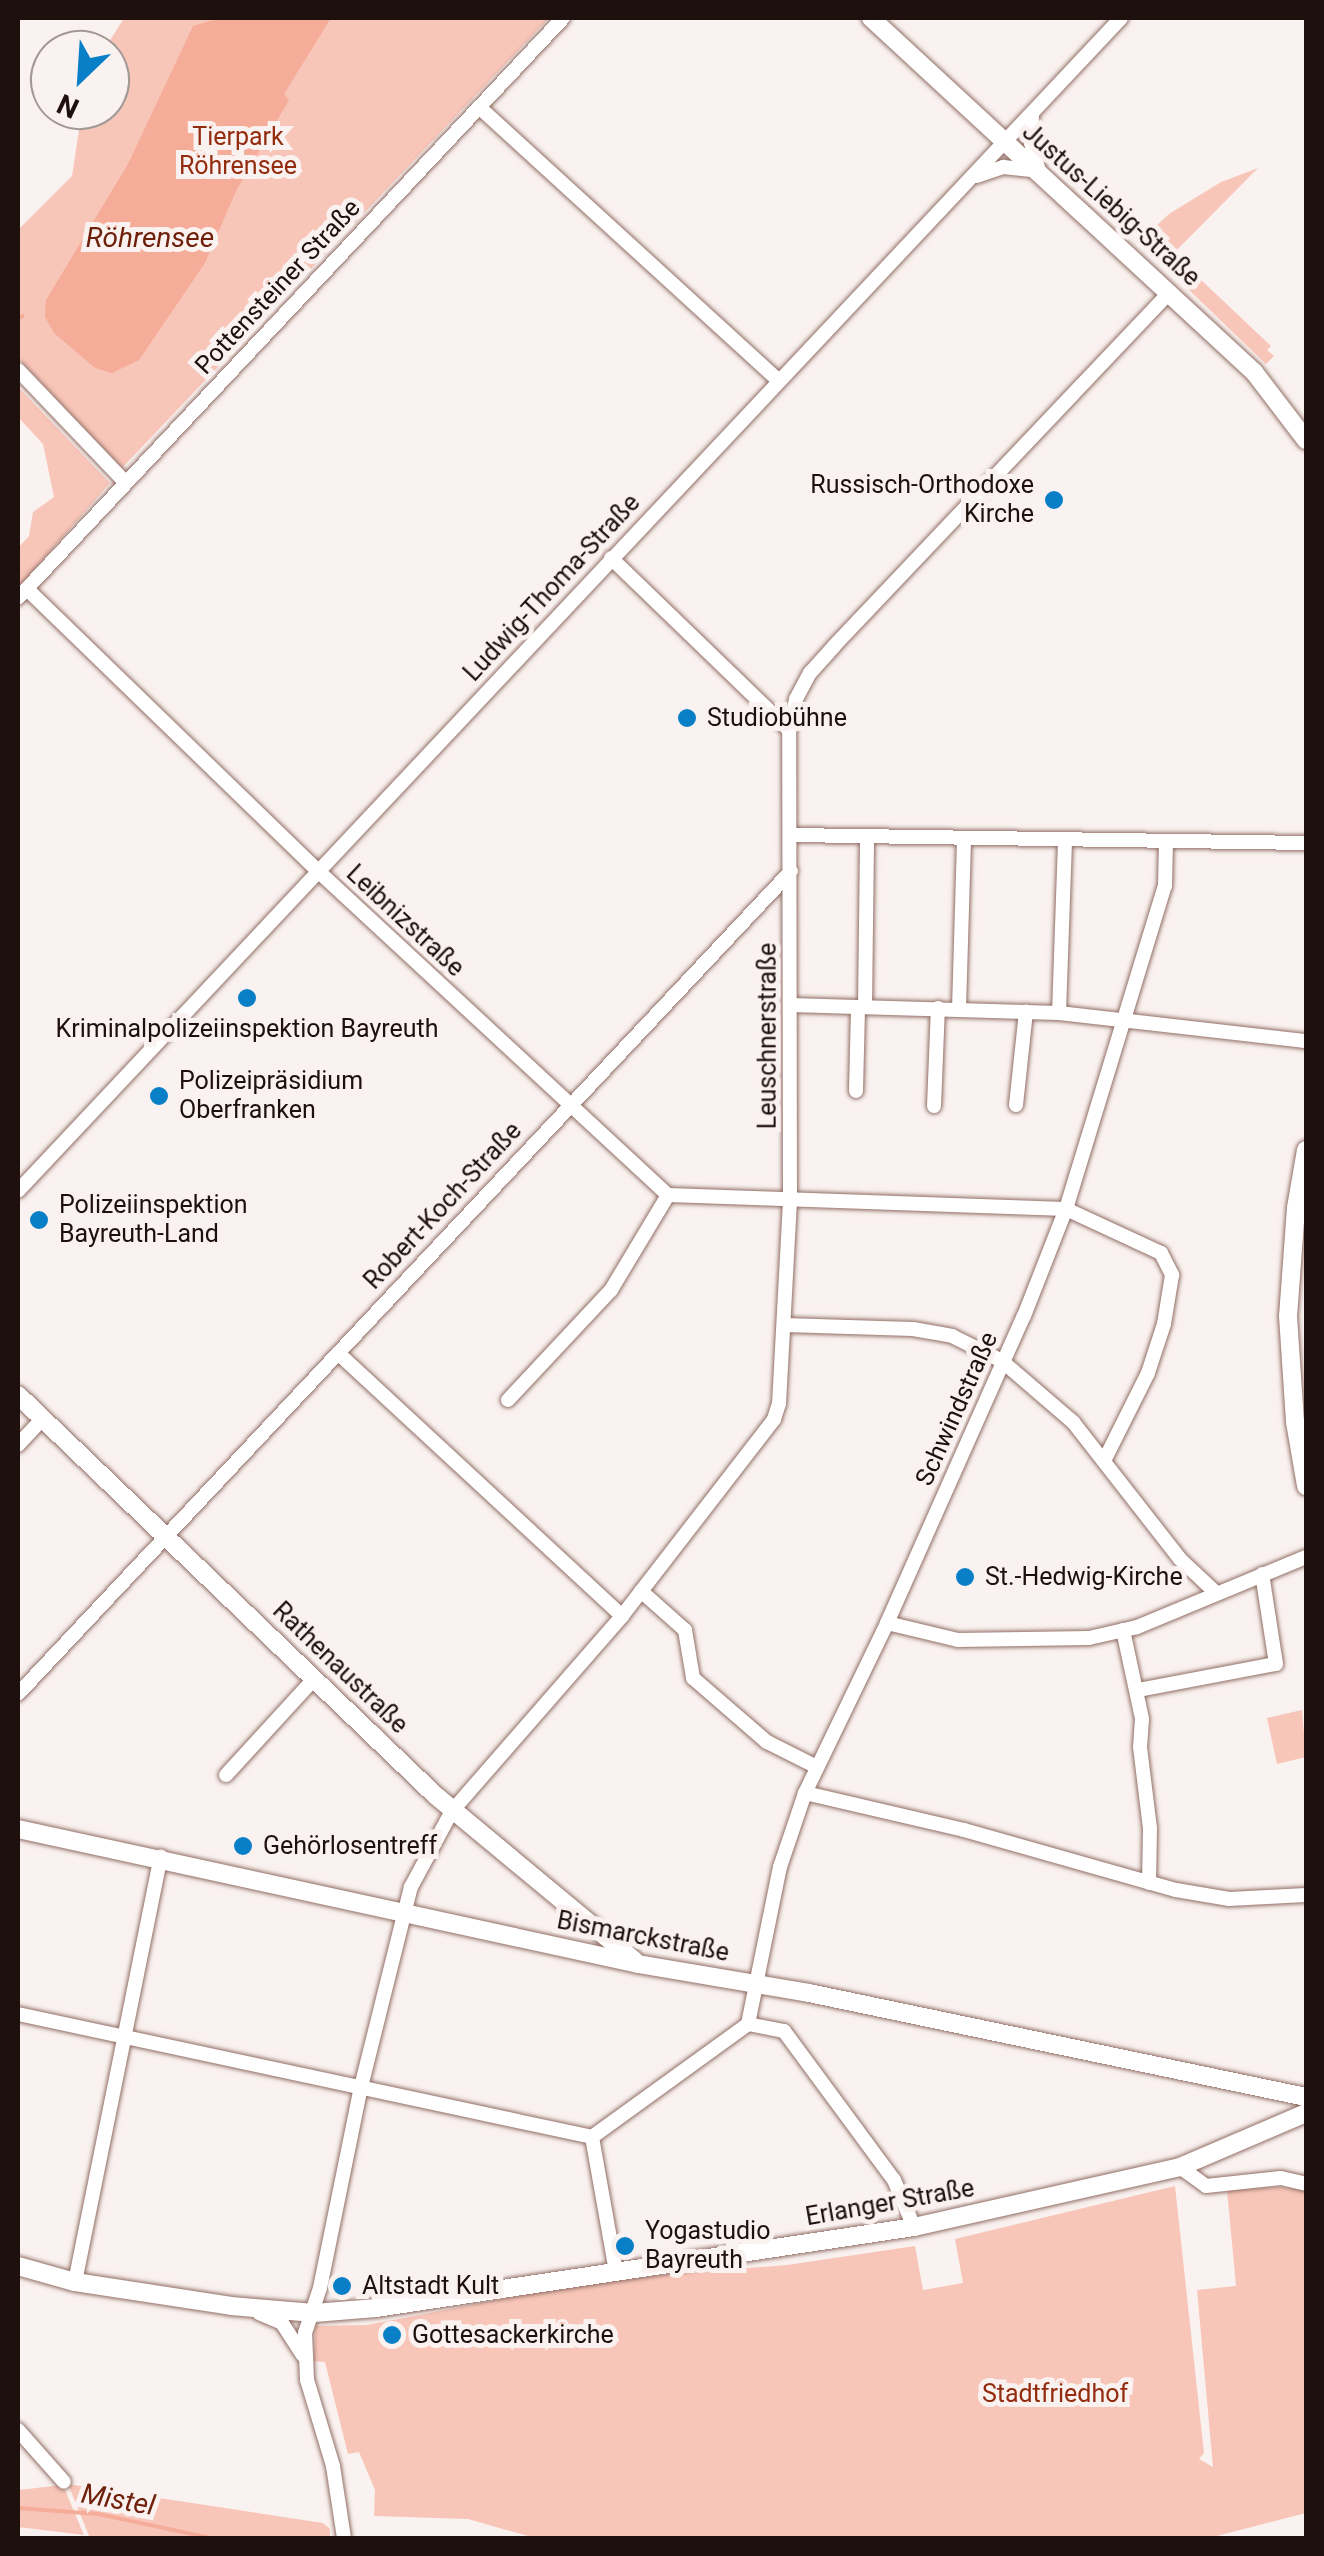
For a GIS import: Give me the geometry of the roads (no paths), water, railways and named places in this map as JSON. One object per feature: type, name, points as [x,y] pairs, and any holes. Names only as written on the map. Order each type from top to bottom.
[{"type":"main road","name":"Justus-Liebig-Straße","points":[[871,18],[1254,372],[1306,440]]},
{"type":"main road","points":[[1306,1150],[1296,1208],[1288,1316],[1295,1422],[1306,1483]]},
{"type":"main road","name":"Rathenaustraße","points":[[18,1395],[452,1811],[631,1958]]},
{"type":"main road","name":"Bismarckstraße","points":[[18,1828],[551,1946],[631,1958],[1306,2097]]},
{"type":"main road","points":[[551,1946],[564,1938],[569,1908]]},
{"type":"main road","points":[[1261,2088],[1268,2100],[1267,2127]]},
{"type":"main road","name":"Erlanger Straße","points":[[18,2266],[75,2282],[232,2306],[314,2312],[376,2308],[914,2227],[1180,2167],[1306,2113]]},
{"type":"street","name":"Pottensteiner Straße","points":[[23,594],[563,18]]},
{"type":"street","name":"Ludwig-Thoma-Straße","points":[[18,1191],[1118,20]]},
{"type":"street","points":[[480,107],[777,379]]},
{"type":"street","points":[[968,182],[1003,167],[1039,171],[1031,144],[1032,115]]},
{"type":"street","name":"Leuschnerstraße","points":[[303,2356],[305,2333],[314,2312],[401,1912],[429,1848],[452,1811],[622,1616],[774,1419],[784,1325],[790,1198],[789,730],[796,699],[810,673],[1170,292]]},
{"type":"street","points":[[18,370],[126,482]]},
{"type":"street","points":[[611,558],[789,730]]},
{"type":"street","name":"Leibnizstraße","points":[[23,594],[668,1194]]},
{"type":"street","points":[[792,835],[1306,843]]},
{"type":"street","points":[[856,1091],[867,836]]},
{"type":"street","points":[[958,1009],[964,838]]},
{"type":"street","points":[[1059,1014],[1065,839]]},
{"type":"street","name":"Schwindstraße","points":[[748,2024],[780,1867],[805,1793],[887,1623],[1066,1208],[1165,886],[1166,840]]},
{"type":"street","name":"Robert-Koch-Straße","points":[[18,1694],[568,1102],[791,871]]},
{"type":"street","points":[[756,909],[790,907]]},
{"type":"street","points":[[790,1005],[1059,1014],[1306,1041]]},
{"type":"street","points":[[934,1106],[938,1008]]},
{"type":"street","points":[[1016,1105],[1026,1012]]},
{"type":"street","points":[[508,1400],[611,1290],[668,1194],[1066,1208],[1148,1245],[1170,1264],[1172,1275],[1170,1297],[1148,1373],[1106,1459]]},
{"type":"street","points":[[784,1325],[913,1328],[952,1336],[1002,1361],[1072,1422],[1106,1459],[1141,1512],[1215,1592]]},
{"type":"street","points":[[338,1353],[622,1616]]},
{"type":"street","points":[[18,1445],[42,1419]]},
{"type":"street","points":[[887,1623],[958,1640],[1089,1638],[1122,1630],[1306,1557]]},
{"type":"street","points":[[1138,1690],[1276,1664],[1262,1574]]},
{"type":"street","points":[[641,1592],[686,1630],[693,1678],[767,1742],[817,1767]]},
{"type":"street","points":[[1122,1630],[1138,1690],[1150,1828],[1148,1883]]},
{"type":"street","points":[[226,1774],[315,1678]]},
{"type":"street","points":[[805,1793],[964,1830],[1148,1883],[1230,1898],[1306,1895]]},
{"type":"street","points":[[75,2282],[161,1858]]},
{"type":"street","points":[[18,2014],[592,2137],[748,2024],[784,2031],[894,2180],[914,2227]]},
{"type":"street","points":[[592,2137],[616,2272]]},
{"type":"street","points":[[1180,2167],[1206,2186],[1281,2178],[1306,2184]]},
{"type":"street","name":"Erlanger Straße","points":[[232,2306],[282,2323],[303,2356]]},
{"type":"street","points":[[303,2356],[333,2466],[343,2532]]},
{"type":"street","points":[[18,2430],[64,2482]]},
{"type":"water","name":"Röhrensee","points":[[220,18],[331,18],[284,94],[289,100],[236,191],[205,263],[139,360],[112,373],[95,368],[54,333],[45,317],[46,300],[128,164],[193,26]]},
{"type":"waterway","points":[[18,318],[23,316]]},
{"type":"waterway","name":"Mistel","points":[[18,2508],[98,2514],[211,2538]]},
{"type":"place","name":"Russisch-Orthodoxe Kirche","points":[[1054,500]]},
{"type":"place","name":"Studiobühne","points":[[687,718]]},
{"type":"place","name":"Kriminalpolizeiinspektion Bayreuth","points":[[247,998]]},
{"type":"place","name":"Polizeipräsidium Oberfranken","points":[[159,1096]]},
{"type":"place","name":"Polizeiinspektion Bayreuth-Land","points":[[39,1220]]},
{"type":"place","name":"St.-Hedwig-Kirche","points":[[965,1577]]},
{"type":"place","name":"Gehörlosentreff","points":[[243,1846]]},
{"type":"place","name":"Yogastudio Bayreuth","points":[[625,2246]]},
{"type":"place","name":"Altstadt Kult","points":[[342,2286]]},
{"type":"place","name":"Gottesackerkirche","points":[[392,2335]]},
{"type":"park label","name":"Tierpark Röhrensee","points":[[238,152]]},
{"type":"park label","name":"Stadtfriedhof","points":[[1055,2394]]}]
